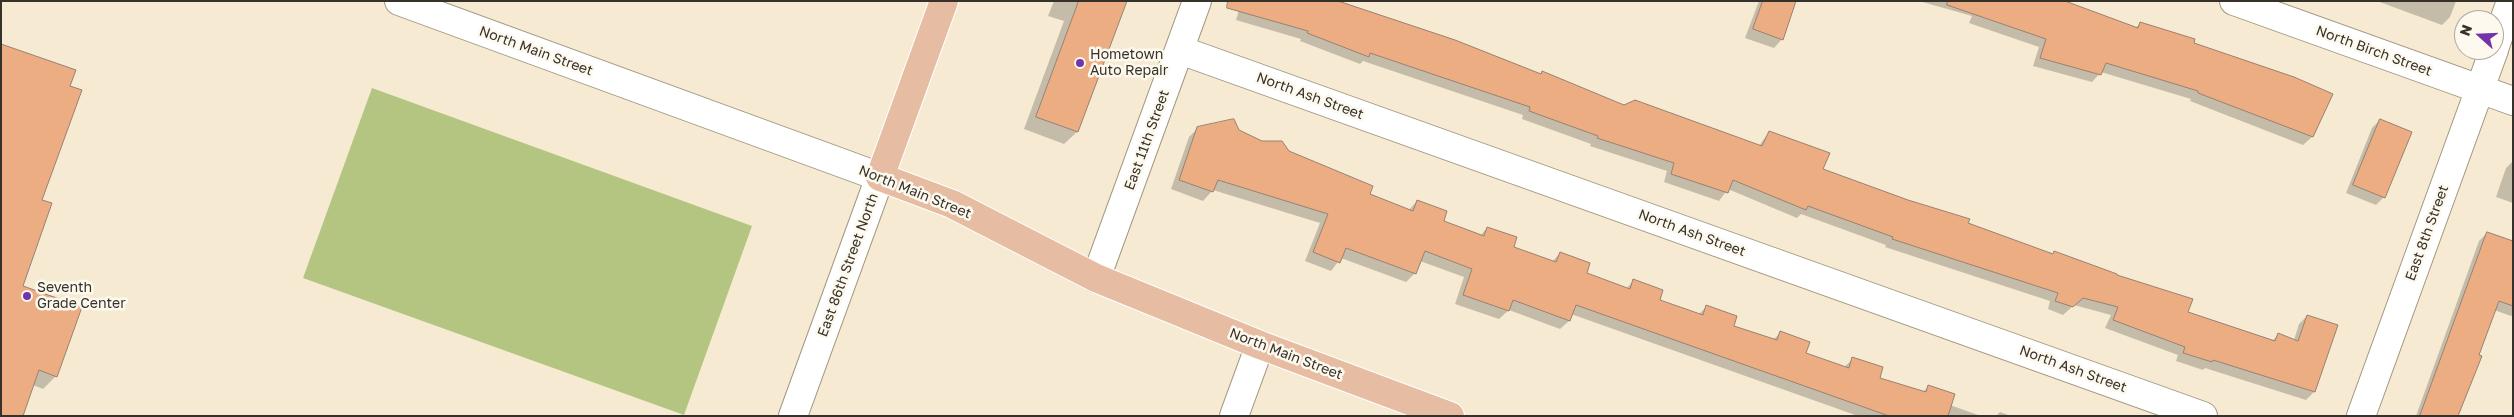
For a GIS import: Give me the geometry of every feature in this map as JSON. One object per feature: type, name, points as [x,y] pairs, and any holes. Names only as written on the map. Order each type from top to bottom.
[{"type":"main road","name":"East 86th Street North","points":[[880,177],[944,1]]},
{"type":"main road","name":"North Main Street","points":[[880,177],[952,204],[1096,278],[1260,345],[1450,416]]},
{"type":"street","name":"North Main Street","points":[[399,1],[880,177]]},
{"type":"street","name":"East 11th Street","points":[[1096,278],[1197,1]]},
{"type":"street","name":"North Birch Street","points":[[2234,1],[2513,101]]},
{"type":"street","name":"East 8th Street","points":[[2504,21],[2511,1]]},
{"type":"street","name":"North Ash Street","points":[[1180,50],[2203,416]]},
{"type":"street","name":"East 8th Street","points":[[2361,416],[2490,60]]},
{"type":"street","name":"East 86th Street North","points":[[793,416],[880,177]]},
{"type":"street","points":[[1234,416],[1260,345]]},
{"type":"green space","points":[[372,88],[752,226],[684,415],[303,278]]},
{"type":"building","name":"Hometown Auto Repair","points":[[1079,1],[1127,1],[1078,132],[1036,117]]},
{"type":"building","points":[[1228,1],[1338,1],[1455,40],[1541,74],[1542,71],[1624,105],[1635,100],[1762,146],[1769,131],[1830,153],[1823,169],[1908,200],[1970,219],[1968,223],[2053,254],[2054,251],[2117,275],[2193,299],[2188,312],[2275,341],[2278,333],[2298,341],[2307,315],[2338,325],[2315,392],[2213,360],[2212,362],[2183,353],[2185,347],[2113,320],[2118,307],[2083,298],[2073,307],[2055,301],[2058,293],[1892,239],[1893,237],[1808,206],[1806,210],[1733,180],[1728,193],[1671,174],[1674,163],[1597,138],[1598,136],[1529,111],[1530,107],[1370,53],[1369,57],[1307,33],[1308,31],[1227,8]]},
{"type":"building","points":[[1763,1],[1796,1],[1783,40],[1753,29]]},
{"type":"building","points":[[1948,1],[2065,1],[2138,28],[2140,22],[2195,39],[2194,43],[2294,77],[2333,94],[2313,137],[2198,93],[2198,91],[2106,63],[2101,75],[2040,58],[2046,39],[1947,5]]},
{"type":"building","points":[[1,44],[76,70],[70,86],[82,90],[42,200],[52,203],[23,286],[82,307],[57,377],[39,370],[23,416],[1,416]]},
{"type":"building","points":[[1234,119],[1239,130],[1262,141],[1282,141],[1289,151],[1373,186],[1370,194],[1413,211],[1417,200],[1447,211],[1444,221],[1484,236],[1487,227],[1517,237],[1514,247],[1556,262],[1560,252],[1590,263],[1587,273],[1630,289],[1633,279],[1663,290],[1660,300],[1703,315],[1706,305],[1737,316],[1734,326],[1777,340],[1780,331],[1810,342],[1806,353],[1849,368],[1852,357],[1883,367],[1880,378],[1926,392],[1928,385],[1955,394],[1948,416],[1889,416],[1576,305],[1570,321],[1513,300],[1509,311],[1463,295],[1472,269],[1425,251],[1416,274],[1346,248],[1340,263],[1313,252],[1328,214],[1218,180],[1213,192],[1179,180],[1197,127]]},
{"type":"building","points":[[2380,119],[2412,132],[2385,198],[2353,185]]},
{"type":"building","points":[[2487,232],[2513,241],[2513,306],[2499,301],[2479,355],[2482,356],[2458,416],[2420,416]]},
{"type":"place","name":"Hometown Auto Repair","points":[[1080,63]]},
{"type":"place","name":"Seventh Grade Center","points":[[27,296]]}]
